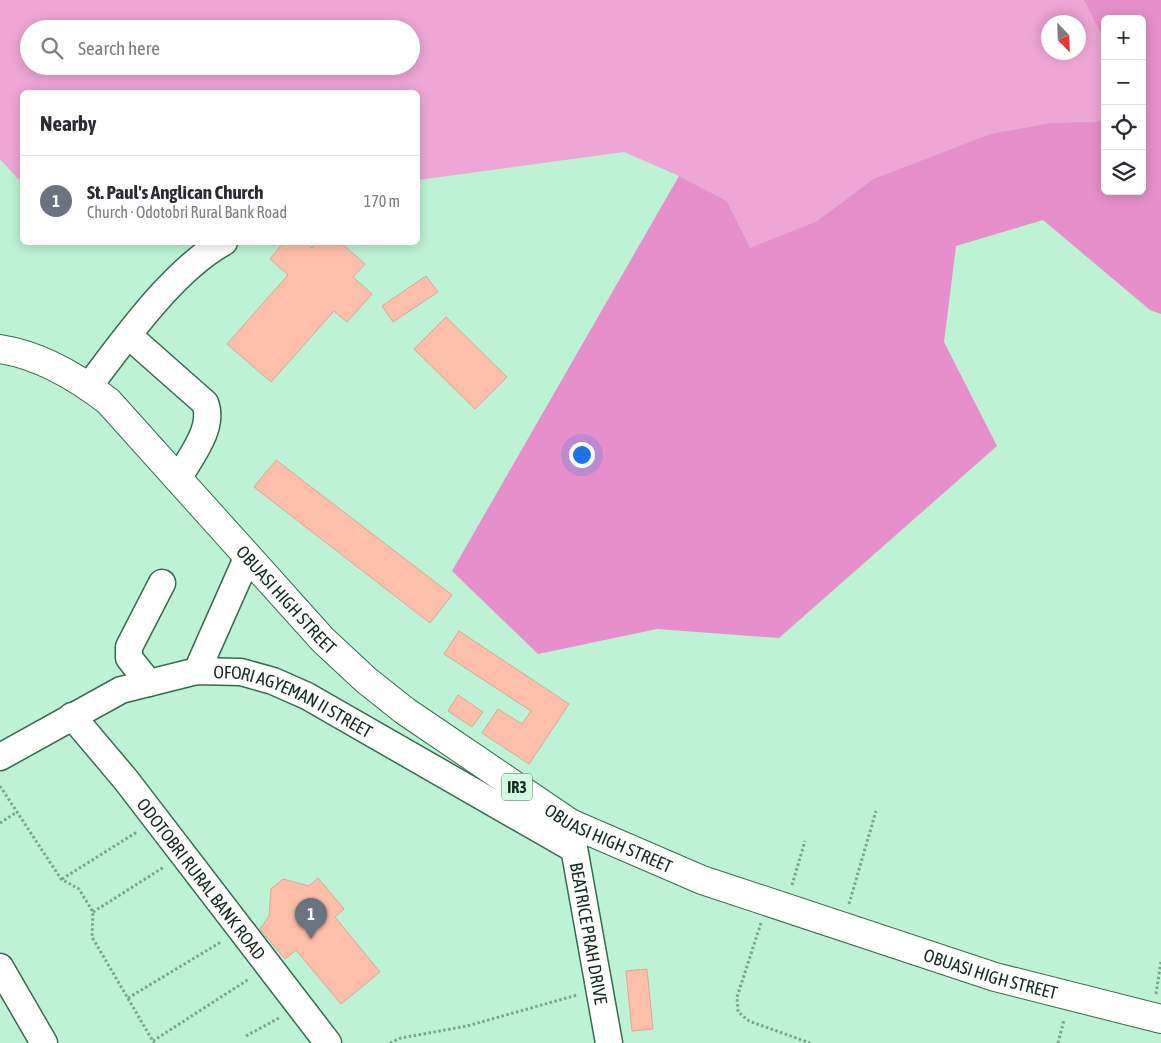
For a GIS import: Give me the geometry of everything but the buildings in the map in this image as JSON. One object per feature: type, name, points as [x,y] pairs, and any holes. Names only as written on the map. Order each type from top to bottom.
[{"type":"main road","name":"OBUASI HIGH STREET","points":[[0,349],[41,360],[89,386],[108,402],[323,640],[366,680],[405,712],[571,835],[995,977],[1157,1018]]},
{"type":"street","points":[[89,386],[128,335],[179,278],[219,245]]},
{"type":"street","points":[[128,335],[205,403],[209,413],[208,424],[178,479]]},
{"type":"street","points":[[197,671],[248,556]]},
{"type":"street","points":[[149,683],[128,658],[129,646],[162,583]]},
{"type":"street","name":"OFORI AGYEMAN II STREET","points":[[0,756],[120,690],[197,671],[241,672],[273,681],[298,692],[571,835]]},
{"type":"street","name":"ODOTOBRI RURAL BANK ROAD","points":[[72,716],[184,855],[328,1043]]},
{"type":"street","name":"BEATRICE PRAH DRIVE","points":[[571,835],[609,1043]]},
{"type":"street","points":[[0,967],[44,1043]]},
{"type":"path","points":[[0,786],[62,879],[79,890],[93,912],[92,937],[154,1042],[269,966]]},
{"type":"path","points":[[842,926],[876,810]]},
{"type":"path","points":[[0,823],[17,812]]},
{"type":"path","points":[[62,879],[156,820]]},
{"type":"path","points":[[805,841],[737,997],[738,1012],[749,1021],[810,1043]]},
{"type":"path","points":[[93,912],[184,855]]},
{"type":"path","points":[[128,998],[241,930]]},
{"type":"path","points":[[1157,1018],[1161,961]]},
{"type":"path","points":[[390,1043],[401,1038],[467,1026],[599,989]]},
{"type":"path","points":[[246,1036],[300,1006]]},
{"type":"shaded area","points":[[0,0],[1084,0],[1101,35],[1101,121],[1049,123],[990,134],[873,179],[817,221],[750,249],[727,201],[679,176],[624,152],[420,180],[420,90],[20,90],[20,180],[0,159]]},
{"type":"shaded area","points":[[1084,0],[1161,0],[1161,314],[1150,310],[1043,220],[956,246],[944,342],[997,446],[779,638],[657,629],[538,654],[452,571],[679,176],[727,201],[750,248],[817,221],[873,179],[990,134],[1049,123],[1101,121],[1101,195],[1146,195],[1146,15],[1101,15],[1101,35]]},
{"type":"place","name":"St. Paul's Anglican Church","points":[[311,939]]}]
